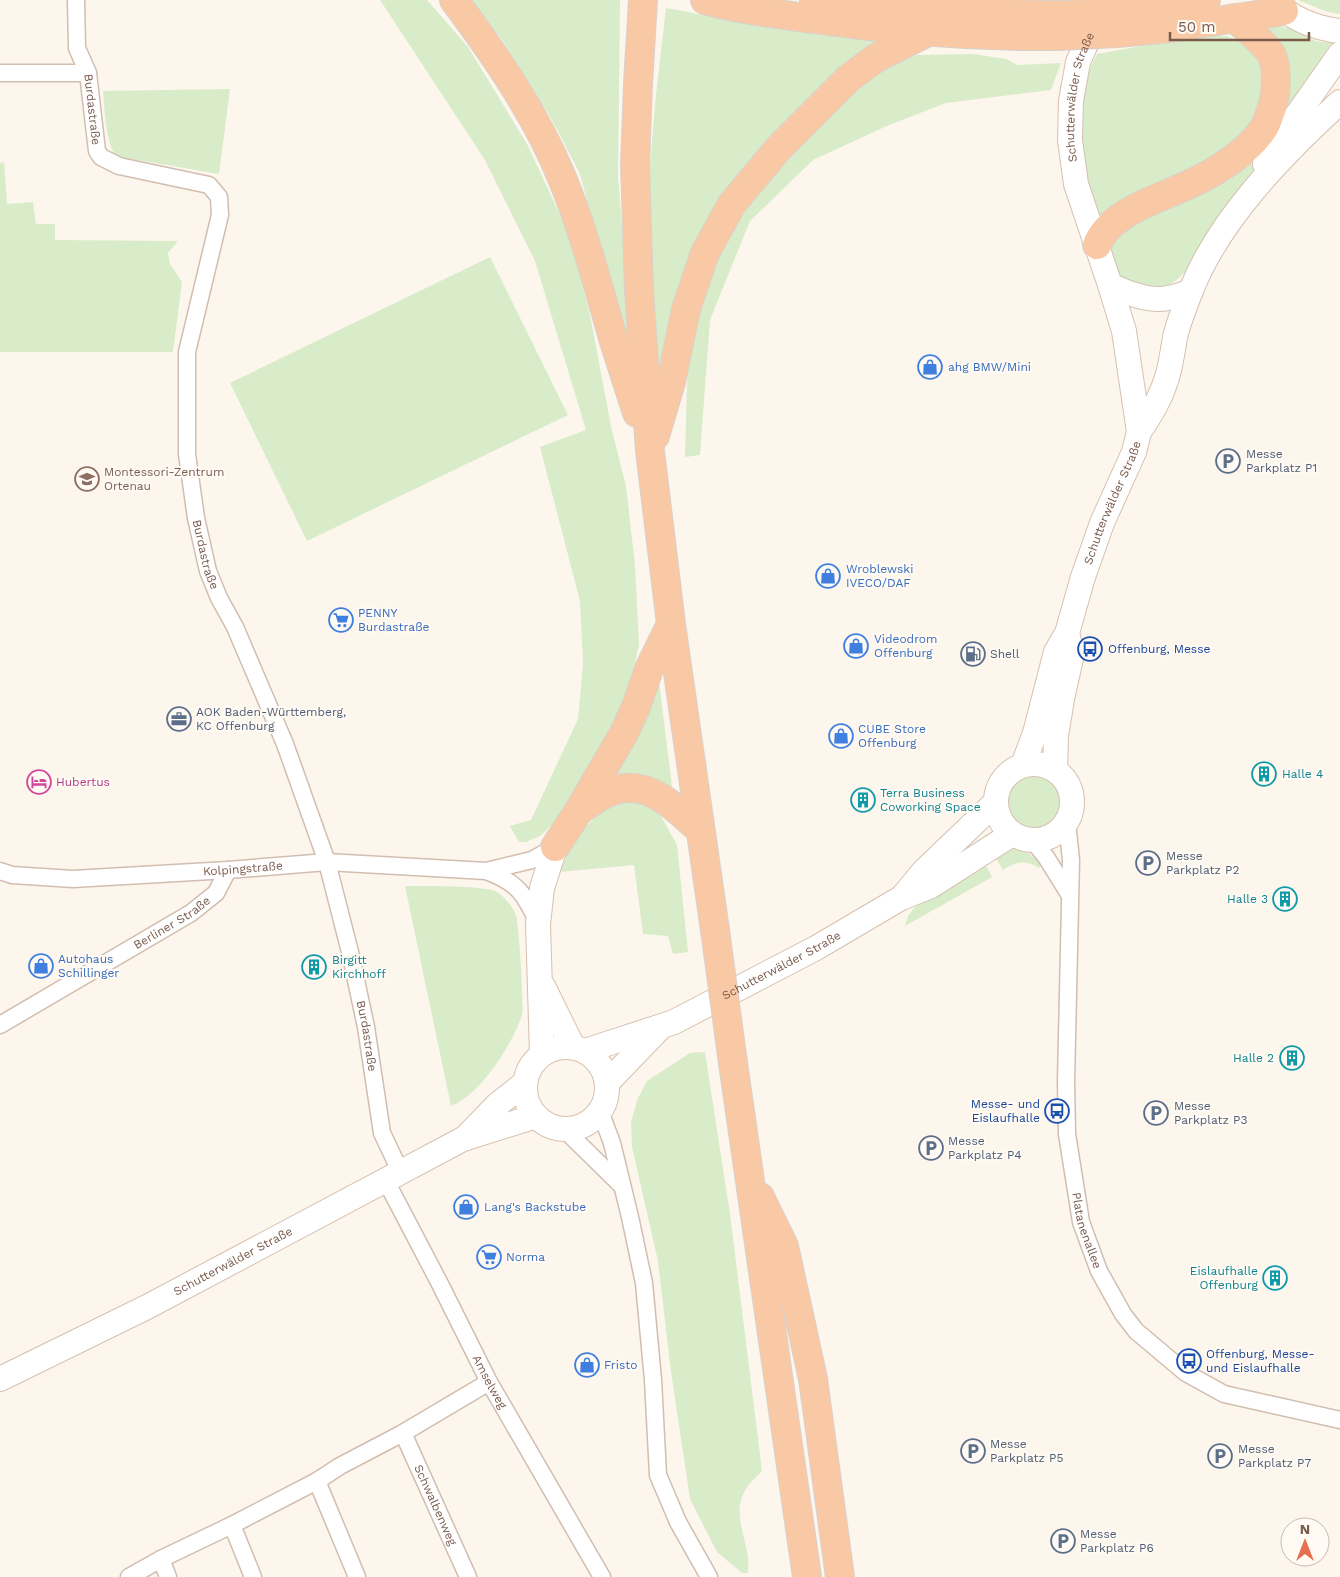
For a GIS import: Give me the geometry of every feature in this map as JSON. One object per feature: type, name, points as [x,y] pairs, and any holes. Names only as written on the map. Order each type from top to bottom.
[{"type":"highway","points":[[454,0],[495,57],[532,115],[562,177],[584,236],[616,349],[650,451]]},
{"type":"highway","points":[[643,0],[635,165],[639,290],[650,451],[671,624],[807,1577]]},
{"type":"highway","points":[[711,2],[862,26],[926,32],[1019,37],[1063,25],[1118,14],[1173,7],[1206,0]]},
{"type":"highway","points":[[819,1],[924,13],[1063,25]]},
{"type":"highway","points":[[1118,14],[1170,28],[1234,18],[1279,6]]},
{"type":"highway","points":[[1097,245],[1100,237],[1110,224],[1136,209],[1192,184],[1225,165],[1251,142],[1265,126],[1274,102],[1276,77],[1272,56],[1257,38],[1234,18]]},
{"type":"highway","points":[[650,451],[671,382],[686,309],[706,253],[732,204],[778,149],[849,78],[876,58],[926,32]]},
{"type":"highway","points":[[555,847],[578,812],[624,733],[649,669],[671,624]]},
{"type":"highway","points":[[578,812],[604,794],[619,789],[640,789],[650,791],[661,797],[701,831]]},
{"type":"highway","points":[[749,1176],[784,1246],[813,1379],[840,1577]]},
{"type":"main road","points":[[1279,6],[1312,24],[1340,31]]},
{"type":"main road","name":"Schutterwälder Straße","points":[[901,898],[922,872],[995,803],[999,786],[1003,779],[1012,770],[1023,765],[1035,733],[1056,652],[1067,633],[1083,577],[1102,524],[1134,452],[1139,432],[1124,332],[1076,184],[1070,140],[1071,101],[1078,62],[1092,26],[1118,14]]},
{"type":"main road","points":[[1139,432],[1153,413],[1159,400],[1168,374],[1176,333],[1191,291],[1206,258],[1253,190],[1273,149],[1340,54]]},
{"type":"main road","points":[[1253,190],[1340,102]]},
{"type":"main road","points":[[1110,285],[1144,297],[1166,299],[1191,291]]},
{"type":"main road","name":"Schutterwälder Straße","points":[[1055,770],[1056,736],[1072,654],[1067,633]]},
{"type":"main road","points":[[1023,765],[1040,764],[1055,770],[1067,782],[1073,798],[1073,806],[1067,822]]},
{"type":"main road","points":[[995,803],[1000,821],[1022,838]]},
{"type":"main road","name":"Schutterwälder Straße","points":[[579,1049],[659,1028],[674,1022],[816,948],[901,898],[931,886],[1022,838],[1046,839],[1058,833],[1067,822]]},
{"type":"main road","points":[[542,1054],[538,924],[542,888],[555,847]]},
{"type":"main road","points":[[541,982],[579,1049]]},
{"type":"main road","name":"Schutterwälder Straße","points":[[607,1083],[659,1028]]},
{"type":"main road","points":[[557,1048],[579,1049],[596,1059],[603,1070],[607,1083],[606,1098],[600,1111],[591,1121],[578,1127],[564,1129],[549,1125],[536,1116],[527,1101],[525,1083],[529,1070],[534,1061],[542,1054],[557,1048]]},
{"type":"main road","name":"Schutterwälder Straße","points":[[463,1139],[497,1105],[525,1083]]},
{"type":"main road","name":"Schutterwälder Straße","points":[[0,1379],[147,1307],[463,1139],[536,1116]]},
{"type":"street","name":"Burdastraße","points":[[76,0],[77,48],[88,73],[97,151],[101,157],[119,166],[209,185],[219,197],[220,215],[186,352],[186,454],[196,518],[208,571],[219,598],[235,627],[285,744],[326,862],[352,961],[366,1027],[382,1133],[394,1177]]},
{"type":"street","points":[[0,73],[88,73]]},
{"type":"street","name":"Platanenallee","points":[[1067,822],[1071,860],[1066,1082],[1067,1134],[1081,1222],[1099,1272],[1123,1314],[1136,1331],[1186,1373],[1224,1394],[1340,1420]]},
{"type":"street","name":"Platanenallee","points":[[1022,838],[1046,857],[1069,894]]},
{"type":"street","name":"Kolpingstraße","points":[[0,872],[12,876],[73,879],[326,862],[486,871],[532,860],[555,847]]},
{"type":"street","name":"Berliner Straße","points":[[0,1025],[191,913],[216,893],[228,870]]},
{"type":"street","name":"Kolpingstraße","points":[[486,871],[509,881],[521,892],[538,924]]},
{"type":"street","points":[[600,1111],[612,1143],[644,1282],[653,1380],[658,1475],[678,1522],[709,1577]]},
{"type":"street","points":[[564,1129],[622,1186]]},
{"type":"street","name":"Amselweg","points":[[394,1177],[440,1284],[489,1382],[602,1577]]},
{"type":"street","points":[[129,1577],[161,1559],[318,1481],[340,1466],[403,1433],[489,1382]]},
{"type":"street","name":"Schwalbenweg","points":[[403,1433],[468,1577]]},
{"type":"street","points":[[318,1481],[357,1577]]},
{"type":"street","points":[[232,1525],[253,1577]]},
{"type":"street","points":[[161,1559],[168,1577]]},
{"type":"green space","points":[[380,0],[427,0],[468,47],[527,144],[569,234],[590,315],[611,426],[626,486],[635,565],[639,645],[624,709],[597,757],[555,822],[540,836],[526,842],[519,842],[510,826],[531,820],[578,719],[583,664],[580,601],[540,447],[586,430],[535,261],[485,160]]},
{"type":"green space","points":[[471,0],[620,0],[618,176],[631,340],[625,344],[580,174],[552,120],[502,40]]},
{"type":"green space","points":[[1298,0],[1340,0],[1340,14],[1324,10]]},
{"type":"green space","points":[[666,8],[758,25],[900,42],[744,175],[660,391],[654,376],[649,176]]},
{"type":"green space","points":[[1277,26],[1291,29],[1316,41],[1336,44],[1241,191],[1182,275],[1172,283],[1161,287],[1130,283],[1119,276],[1111,261],[1112,236],[1271,129],[1259,27]]},
{"type":"green space","points":[[1197,36],[1227,36],[1249,46],[1266,65],[1261,111],[1225,155],[1097,222],[1084,173],[1081,119],[1085,79],[1097,54]]},
{"type":"green space","points":[[973,54],[1006,59],[1018,65],[1061,63],[1051,90],[946,103],[889,125],[813,160],[750,221],[710,320],[700,455],[685,457],[688,348],[710,269],[745,209],[847,93],[888,66],[917,55]]},
{"type":"green space","points":[[230,89],[219,174],[115,156],[107,133],[103,91]]},
{"type":"green space","points":[[4,162],[7,204],[33,202],[36,224],[55,224],[55,240],[178,241],[168,253],[170,264],[182,282],[173,352],[0,352],[0,163]]},
{"type":"green space","points":[[490,257],[568,415],[307,541],[230,383]]},
{"type":"green space","points":[[658,673],[673,795],[604,790]]},
{"type":"green space","points":[[1033,773],[1044,775],[1057,786],[1062,802],[1060,813],[1049,826],[1033,831],[1022,829],[1009,818],[1004,802],[1006,791],[1017,778]]},
{"type":"green space","points":[[621,800],[640,800],[658,811],[677,845],[688,952],[673,954],[668,936],[643,934],[634,865],[560,872],[570,848],[583,830],[609,807]]},
{"type":"green space","points":[[1012,849],[1028,854],[1042,865],[1039,868],[1030,864],[1016,863],[1003,870],[994,855],[1002,850]]},
{"type":"green space","points":[[983,860],[992,877],[905,926],[908,916],[915,907]]},
{"type":"green space","points":[[405,886],[453,886],[490,890],[503,896],[516,915],[522,997],[522,1015],[518,1027],[484,1080],[473,1092],[451,1106]]},
{"type":"green space","points":[[705,1052],[730,1214],[762,1471],[749,1484],[741,1499],[740,1520],[747,1552],[748,1573],[742,1573],[717,1552],[690,1499],[671,1372],[658,1261],[632,1147],[631,1122],[638,1098],[647,1081],[690,1053]]},
{"type":"place","name":"ahg BMW/Mini","points":[[930,367]]},
{"type":"place","name":"Messe Parkplatz P1","points":[[1228,461]]},
{"type":"place","name":"Montessori-Zentrum Ortenau","points":[[87,479]]},
{"type":"place","name":"Wroblewski IVECO/DAF","points":[[828,576]]},
{"type":"place","name":"PENNY Burdastraße","points":[[341,620]]},
{"type":"place","name":"Videodrom Offenburg","points":[[856,646]]},
{"type":"place","name":"Offenburg, Messe","points":[[1090,649]]},
{"type":"place","name":"Shell","points":[[973,654]]},
{"type":"place","name":"AOK Baden-Württemberg, KC Offenburg","points":[[179,719]]},
{"type":"place","name":"CUBE Store Offenburg","points":[[841,736]]},
{"type":"place","name":"Halle 4","points":[[1264,774]]},
{"type":"place","name":"Hubertus","points":[[39,782]]},
{"type":"place","name":"Terra Business Coworking Space","points":[[863,800]]},
{"type":"place","name":"Messe Parkplatz P2","points":[[1148,863]]},
{"type":"place","name":"Halle 3","points":[[1285,899]]},
{"type":"place","name":"Autohaus Schillinger","points":[[41,966]]},
{"type":"place","name":"Birgitt Kirchhoff","points":[[314,967]]},
{"type":"place","name":"Halle 2","points":[[1292,1058]]},
{"type":"place","name":"Messe- und Eislaufhalle","points":[[1057,1111]]},
{"type":"place","name":"Messe Parkplatz P3","points":[[1156,1113]]},
{"type":"place","name":"Messe Parkplatz P4","points":[[931,1148]]},
{"type":"place","name":"Lang's Backstube","points":[[466,1207]]},
{"type":"place","name":"Norma","points":[[489,1257]]},
{"type":"place","name":"Eislaufhalle Offenburg","points":[[1275,1278]]},
{"type":"place","name":"Offenburg, Messe- und Eislaufhalle","points":[[1189,1361]]},
{"type":"place","name":"Fristo","points":[[587,1365]]},
{"type":"place","name":"Messe Parkplatz P5","points":[[973,1451]]},
{"type":"place","name":"Messe Parkplatz P7","points":[[1220,1456]]},
{"type":"place","name":"Messe Parkplatz P6","points":[[1063,1541]]}]
